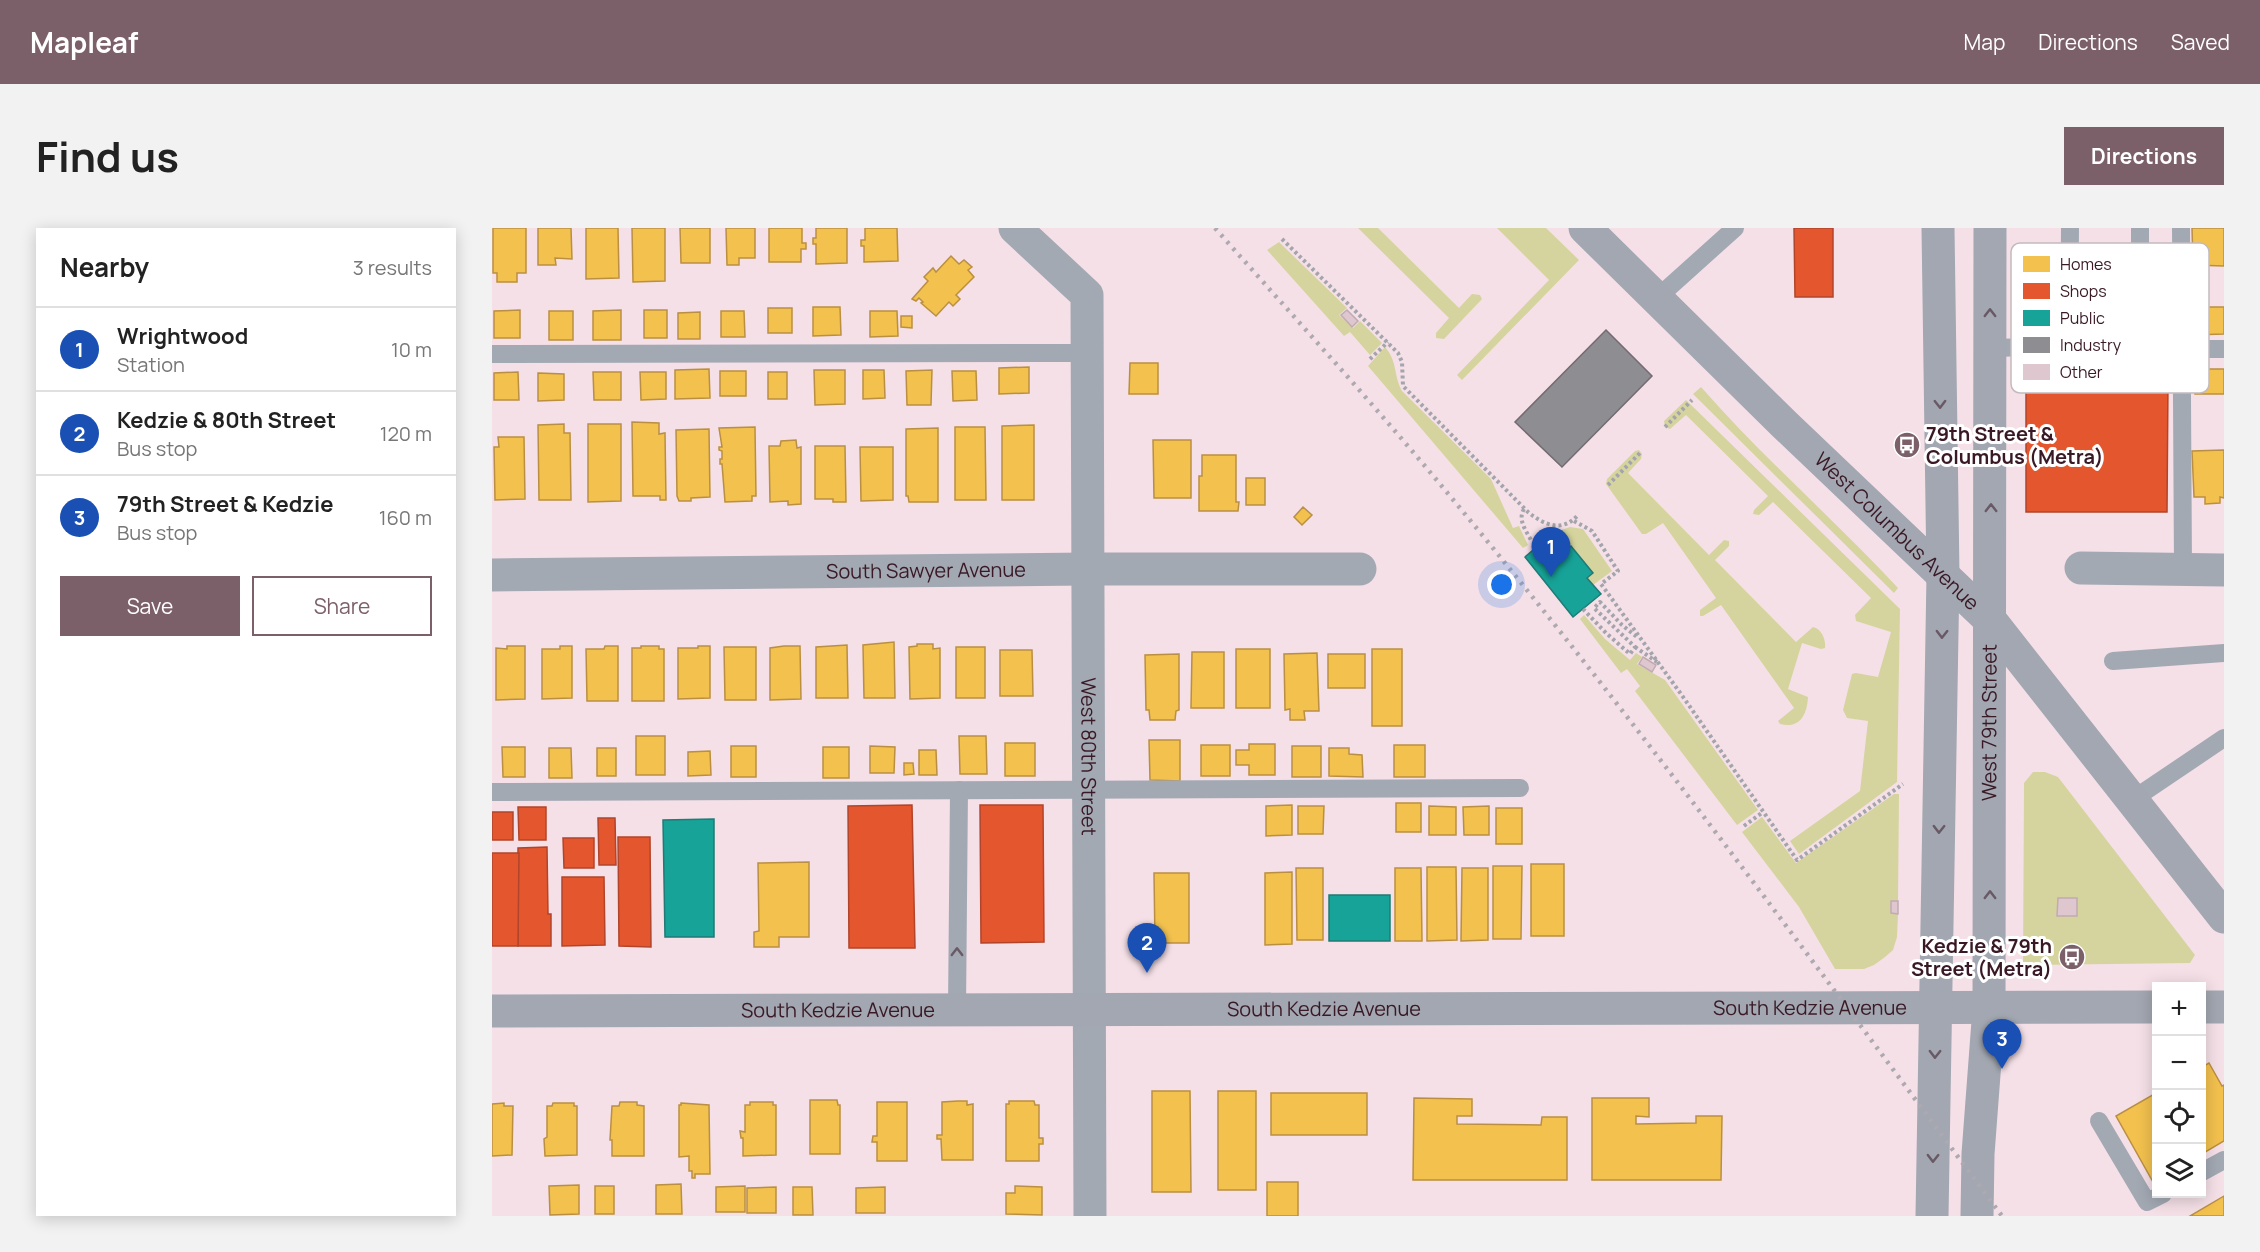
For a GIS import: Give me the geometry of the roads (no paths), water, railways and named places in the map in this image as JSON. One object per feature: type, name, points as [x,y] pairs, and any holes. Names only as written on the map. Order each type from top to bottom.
[{"type":"main road","name":"West Columbus Avenue","points":[[1585,228],[1785,425],[1991,621],[2224,917]]},
{"type":"main road","points":[[1932,1216],[1943,575],[1938,228]]},
{"type":"main road","name":"West 79th Street","points":[[1977,1216],[1978,1155],[1989,1008],[1990,228]]},
{"type":"main road","name":"South Kedzie Avenue","points":[[492,1011],[2152,1007]]},
{"type":"main road","points":[[2206,1007],[2224,1007]]},
{"type":"street","name":"West 80th Street","points":[[1015,228],[1087,295],[1090,1216]]},
{"type":"street","points":[[2081,568],[2224,570]]},
{"type":"street","name":"South Sawyer Avenue","points":[[492,575],[1088,569],[1360,569]]},
{"type":"lane","points":[[1656,299],[1735,228]]},
{"type":"lane","points":[[2070,228],[2070,243]]},
{"type":"lane","points":[[2181,228],[2181,243]]},
{"type":"lane","points":[[1990,348],[2011,347]]},
{"type":"lane","points":[[492,354],[1087,352]]},
{"type":"lane","points":[[2182,393],[2183,570]]},
{"type":"lane","points":[[2113,661],[2224,653]]},
{"type":"lane","points":[[2132,800],[2224,738]]},
{"type":"lane","points":[[492,792],[1520,788]]},
{"type":"lane","points":[[957,1010],[959,790]]},
{"type":"lane","points":[[2099,1121],[2155,1204]]},
{"type":"lane","points":[[2206,1170],[2224,1160]]},
{"type":"railway","points":[[1215,228],[1417,457],[1589,668],[1729,850],[2002,1216]]},
{"type":"place","name":"79th Street & Columbus (Metra)","points":[[1907,445]]},
{"type":"place","name":"Wrightwood","points":[[1551,577]]},
{"type":"place","name":"Kedzie & 79th Street (Metra)","points":[[2072,957]]},
{"type":"place","name":"Kedzie & 80th Street","points":[[1147,973]]},
{"type":"place","name":"79th Street & Kedzie","points":[[2002,1069]]}]
